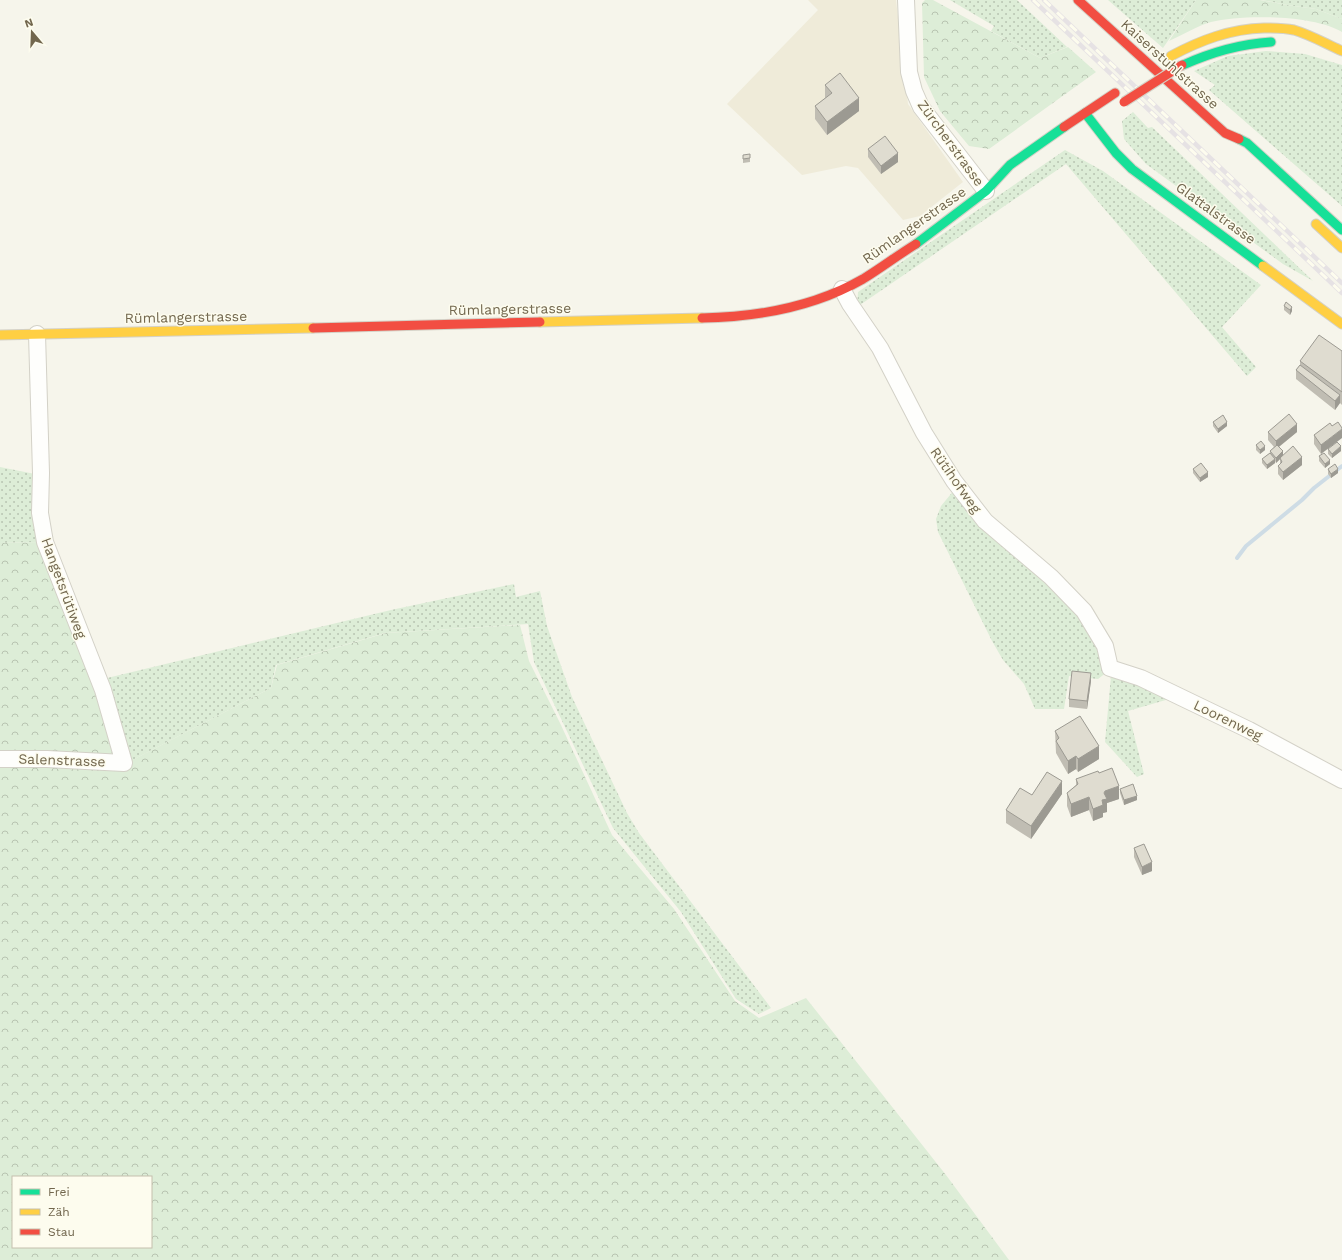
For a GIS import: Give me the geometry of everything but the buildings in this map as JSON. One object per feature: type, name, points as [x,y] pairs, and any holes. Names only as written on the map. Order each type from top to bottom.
[{"type":"street","name":"Zürcherstrasse","points":[[906,0],[909,72],[914,91],[921,107],[986,191]]},
{"type":"street","name":"Kaiserstuhlstrasse","points":[[1078,0],[1225,133],[1233,146]]},
{"type":"street","points":[[1148,71],[1198,42],[1219,33],[1248,28],[1296,30],[1342,51]]},
{"type":"street","points":[[1121,104],[1182,65],[1203,56],[1234,46],[1280,43]]},
{"type":"street","points":[[1308,45],[1332,47]]},
{"type":"street","name":"Rümlangerstrasse","points":[[0,335],[711,318],[751,315],[786,309],[818,299],[842,289],[882,267],[925,238],[986,191],[1010,165],[1118,91]]},
{"type":"street","name":"Glattalstrasse","points":[[1085,113],[1116,153],[1132,169],[1342,324]]},
{"type":"street","name":"Kaiserstuhlstrasse","points":[[1225,133],[1246,143],[1342,230]]},
{"type":"street","name":"Rümlangerstrasse","points":[[986,191],[1011,179]]},
{"type":"street","points":[[1308,216],[1342,248]]},
{"type":"street","name":"Rütihofweg","points":[[842,289],[850,304],[880,348],[924,433],[954,481],[985,520],[1051,577],[1084,611],[1105,646],[1110,668]]},
{"type":"street","name":"Hangetsrütiweg","points":[[37,334],[41,473],[40,513],[45,542],[102,690],[124,763]]},
{"type":"street","name":"Loorenweg","points":[[1110,668],[1141,678],[1241,726],[1342,780]]},
{"type":"street","name":"Salenstrasse","points":[[0,759],[47,759],[124,763]]},
{"type":"shaded area","points":[[808,0],[896,0],[908,104],[963,182],[920,216],[903,220],[858,168],[846,166],[802,175],[727,104],[818,10]]},
{"type":"green space","points":[[925,0],[933,0],[1040,58],[1068,47],[1096,72],[989,149],[969,146],[940,111],[924,77],[922,3]]},
{"type":"green space","points":[[950,0],[1017,0],[1067,47],[1040,58],[991,31],[994,26]]},
{"type":"green space","points":[[1108,0],[1196,0],[1163,48]]},
{"type":"green space","points":[[1196,0],[1260,0],[1316,9],[1342,19],[1342,32],[1330,26],[1314,22],[1297,19],[1259,17],[1225,19],[1206,23],[1169,41]]},
{"type":"green space","points":[[1262,0],[1342,0],[1342,19],[1316,9]]},
{"type":"green space","points":[[1266,51],[1305,54],[1342,65],[1342,206],[1209,90],[1215,85],[1194,71],[1228,56]]},
{"type":"green space","points":[[1133,112],[1148,128],[1152,127],[1313,281],[1283,264],[1146,164],[1124,139],[1122,121]]},
{"type":"green space","points":[[1065,150],[1103,171],[1261,285],[1222,327],[1256,367],[1247,376],[1066,164],[857,307],[858,292]]},
{"type":"green space","points":[[0,467],[35,474],[40,542],[0,543]]},
{"type":"green space","points":[[955,489],[1049,578],[1102,646],[1107,672],[1098,679],[1069,676],[1064,709],[1035,709],[1024,684],[1003,660],[992,641],[938,532],[936,519],[941,506]]},
{"type":"green space","points":[[41,542],[121,766],[271,688],[277,665],[386,633],[520,625],[529,661],[560,723],[612,835],[674,909],[735,1001],[759,1018],[806,998],[946,1175],[1009,1260],[0,1260],[0,543]]},
{"type":"green space","points":[[514,584],[516,597],[540,591],[547,626],[572,697],[627,813],[639,833],[771,1008],[759,1014],[736,999],[681,912],[613,828],[534,662],[528,624],[385,633],[276,665],[271,688],[127,763],[103,679],[391,610]]},
{"type":"green space","points":[[1111,676],[1176,697],[1128,711],[1144,774],[1137,777],[1105,742]]},
{"type":"waterway","points":[[1237,558],[1246,546],[1342,466]]},
{"type":"railway","points":[[1033,0],[1342,293]]},
{"type":"railway","points":[[1044,0],[1342,283]]},
{"type":"traffic: fast","points":[[1183,65],[1226,49],[1271,42]]},
{"type":"traffic: fast","points":[[1085,113],[1116,153],[1132,169],[1263,266]]},
{"type":"traffic: fast","points":[[916,244],[986,191],[1010,165],[1064,127]]},
{"type":"traffic: fast","points":[[1239,139],[1247,143],[1342,230]]},
{"type":"traffic: slow","points":[[1171,56],[1216,36],[1264,28],[1283,28],[1294,30],[1342,51]]},
{"type":"traffic: slow","points":[[1316,224],[1342,248]]},
{"type":"traffic: slow","points":[[1263,266],[1342,324]]},
{"type":"traffic: slow","points":[[540,322],[702,318]]},
{"type":"traffic: slow","points":[[0,335],[313,328]]},
{"type":"traffic: jam","points":[[1078,0],[1225,133],[1239,139]]},
{"type":"traffic: jam","points":[[1124,102],[1182,65]]},
{"type":"traffic: jam","points":[[1064,127],[1115,93]]},
{"type":"traffic: jam","points":[[702,318],[764,313],[785,309],[825,297],[863,279],[916,244]]},
{"type":"traffic: jam","points":[[313,328],[540,322]]}]
